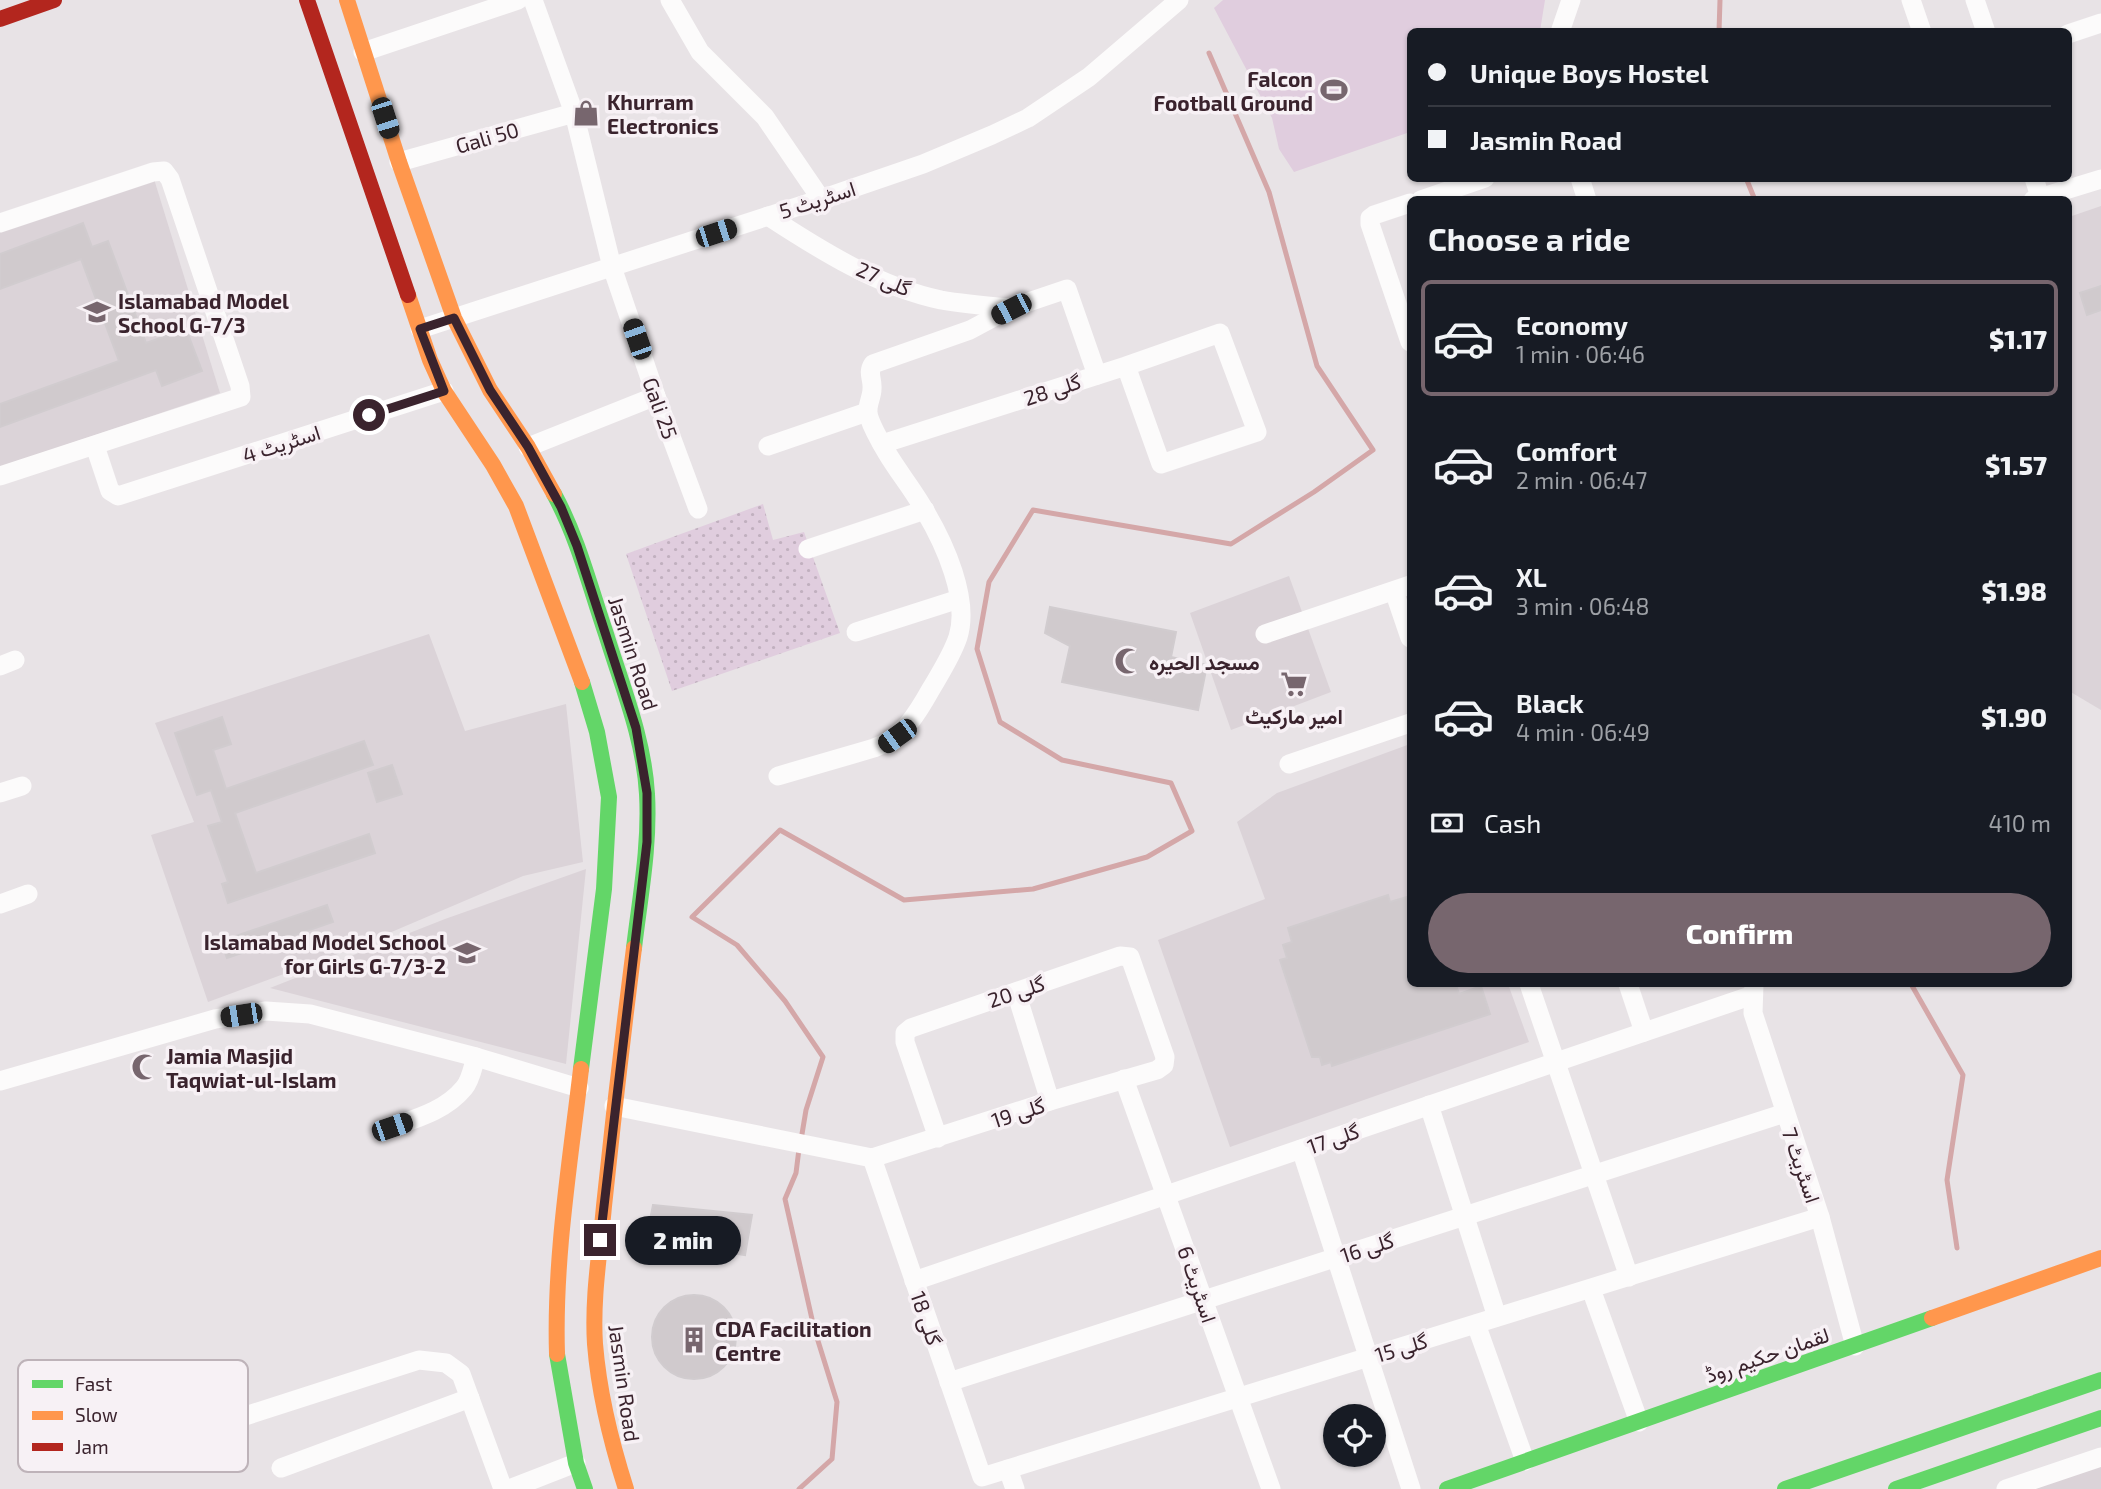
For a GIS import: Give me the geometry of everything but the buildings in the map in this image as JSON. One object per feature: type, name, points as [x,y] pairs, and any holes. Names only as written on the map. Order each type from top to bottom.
[{"type":"street","points":[[0,19],[54,0]]},
{"type":"street","name":"Jasmin Road","points":[[307,0],[420,329],[444,391],[493,465],[516,506],[577,666],[597,732],[609,796],[604,889],[561,1244],[556,1322],[557,1364],[589,1449],[626,1489]]},
{"type":"street","name":"Jasmin Road","points":[[347,0],[399,162],[454,318],[490,390],[528,447],[561,507],[577,546],[636,728],[643,761],[647,793],[647,842],[614,1106],[595,1298],[595,1343],[585,1489]]},
{"type":"street","points":[[363,52],[518,0]]},
{"type":"street","name":"Gali 25","points":[[533,0],[574,113],[612,267],[698,509]]},
{"type":"street","points":[[670,0],[700,52],[765,117],[821,199]]},
{"type":"street","name":"اسٹریٹ 5","points":[[420,329],[923,164],[1028,118],[1089,77],[1179,0]]},
{"type":"street","points":[[1561,28],[1571,0]]},
{"type":"street","points":[[1911,0],[1921,28]]},
{"type":"street","points":[[1975,0],[1985,28]]},
{"type":"street","points":[[2072,33],[2101,23]]},
{"type":"street","name":"Gali 50","points":[[399,162],[574,113]]},
{"type":"street","points":[[0,223],[153,172],[164,171],[170,179],[240,386],[241,397],[0,476]]},
{"type":"street","points":[[2035,192],[2101,179]]},
{"type":"street","points":[[1444,196],[1467,192]]},
{"type":"street","points":[[1407,204],[1370,218],[1407,328]]},
{"type":"street","name":"گلی 27","points":[[768,216],[867,273],[904,288],[940,299],[1011,309]]},
{"type":"street","name":"گلی 27","points":[[867,411],[872,391],[869,373],[873,364],[970,330],[1011,309],[1067,289],[1097,375]]},
{"type":"street","name":"گلی 28","points":[[882,444],[1220,333],[1257,432],[1161,464],[1126,366]]},
{"type":"street","name":"اسٹریٹ 4","points":[[95,446],[110,491],[118,496],[444,391]]},
{"type":"street","points":[[528,447],[656,396]]},
{"type":"street","points":[[768,446],[867,411],[896,470],[925,510],[949,559],[959,599],[960,619],[958,636],[914,718],[885,744],[778,776]]},
{"type":"street","points":[[808,549],[925,510]]},
{"type":"street","points":[[1265,634],[1402,588],[1407,619]]},
{"type":"street","points":[[856,632],[959,599]]},
{"type":"street","points":[[1289,764],[1407,724]]},
{"type":"street","points":[[0,793],[22,786]]},
{"type":"street","points":[[0,904],[28,894]]},
{"type":"street","name":"گلی 20","points":[[938,1138],[905,1042],[905,1033],[911,1028],[1120,956],[1130,957],[1165,1057],[1164,1065]]},
{"type":"street","points":[[1530,987],[1629,1277]]},
{"type":"street","points":[[1629,987],[1644,1032]]},
{"type":"street","name":"گلی 17","points":[[914,1281],[1644,1032],[1753,989]]},
{"type":"street","name":"اسٹریٹ 7","points":[[1753,989],[1754,1013],[1820,1217],[1855,1346]]},
{"type":"street","points":[[1016,992],[1050,1101]]},
{"type":"street","points":[[0,1081],[215,1019],[267,1011],[310,1014],[477,1057],[579,1088]]},
{"type":"street","points":[[392,1127],[428,1115],[446,1103],[466,1086],[477,1057]]},
{"type":"street","name":"گلی 19","points":[[872,1158],[1157,1070],[1164,1065]]},
{"type":"street","name":"اسٹریٹ 6","points":[[1124,1079],[1271,1489]]},
{"type":"street","points":[[1429,1105],[1497,1317]]},
{"type":"street","points":[[614,1106],[872,1158]]},
{"type":"street","name":"گلی 16","points":[[949,1382],[1785,1112]]},
{"type":"street","points":[[1301,1149],[1410,1489]]},
{"type":"street","name":"گلی 18","points":[[872,1158],[982,1477]]},
{"type":"street","name":"گلی 15","points":[[982,1477],[1820,1217]]},
{"type":"street","name":"لقمان حکیم روڈ","points":[[1447,1489],[2101,1258]]},
{"type":"street","points":[[1591,1289],[1639,1422]]},
{"type":"street","points":[[1476,1324],[1525,1461]]},
{"type":"street","points":[[248,1415],[419,1360],[446,1363],[461,1374],[503,1489]]},
{"type":"street","points":[[1786,1489],[2101,1380]]},
{"type":"street","points":[[281,1468],[470,1398]]},
{"type":"street","points":[[1896,1489],[2101,1418]]},
{"type":"street","points":[[509,1489],[589,1449]]},
{"type":"street","points":[[2006,1489],[2101,1457]]},
{"type":"street","points":[[1008,1469],[1016,1489]]},
{"type":"shaded area","name":"Falcon Football Ground","points":[[1223,0],[1545,0],[1540,28],[1407,28],[1407,133],[1294,172],[1279,149],[1272,118],[1214,8]]},
{"type":"shaded area","name":"Islamabad Model School G-7/3","points":[[154,179],[220,393],[0,467],[0,231]]},
{"type":"shaded area","points":[[2101,206],[2101,710],[2072,693],[2072,216]]},
{"type":"shaded area","points":[[763,504],[773,540],[804,532],[840,633],[672,691],[626,554]]},
{"type":"shaded area","name":"امیر مارکیٹ","points":[[1289,576],[1331,692],[1231,730],[1190,613]]},
{"type":"shaded area","points":[[429,634],[465,731],[566,704],[583,862],[523,876],[354,948],[208,1002],[151,835],[194,822],[155,723]]},
{"type":"shaded area","points":[[1407,745],[1407,987],[1509,987],[1529,1042],[1230,1147],[1158,940],[1265,899],[1237,822],[1277,793]]},
{"type":"shaded area","name":"Islamabad Model School for Girls G-7/3-2","points":[[586,869],[566,1064],[270,988],[445,919]]},
{"type":"shaded area","points":[[2101,1457],[2101,1489],[2006,1489]]},
{"type":"waterway","points":[[1719,28],[1720,0]]},
{"type":"waterway","points":[[801,1140],[806,1110],[823,1057],[785,1001],[737,945],[692,917],[780,830],[904,900],[1033,889],[1147,857],[1192,831],[1171,783],[1062,760],[1000,722],[977,649],[989,582],[1033,510],[1231,544],[1314,492],[1373,450],[1317,366],[1269,192],[1209,53]]},
{"type":"waterway","points":[[1748,182],[1753,196]]},
{"type":"waterway","points":[[1913,987],[1963,1075],[1947,1180],[1957,1248]]},
{"type":"waterway","points":[[799,1149],[796,1173],[785,1199],[814,1328],[837,1402],[832,1459],[799,1489]]},
{"type":"traffic: fast","points":[[554,494],[583,563],[642,753],[647,794],[647,833],[634,948]]},
{"type":"traffic: fast","points":[[581,1069],[604,889],[609,797],[597,732],[582,682]]},
{"type":"traffic: fast","points":[[1447,1489],[1932,1318]]},
{"type":"traffic: fast","points":[[557,1354],[576,1463],[585,1489]]},
{"type":"traffic: fast","points":[[1785,1489],[2101,1380]]},
{"type":"traffic: fast","points":[[1896,1489],[2101,1418]]},
{"type":"traffic: slow","points":[[347,0],[399,162],[454,318],[490,390],[528,447],[554,494]]},
{"type":"traffic: slow","points":[[408,295],[430,360],[444,391],[493,465],[516,506],[582,682]]},
{"type":"traffic: slow","points":[[626,1489],[603,1399],[595,1344],[595,1310],[634,948]]},
{"type":"traffic: slow","points":[[557,1354],[560,1247],[581,1069]]},
{"type":"traffic: slow","points":[[1932,1318],[2101,1258]]},
{"type":"traffic: jam","points":[[0,19],[54,0]]},
{"type":"traffic: jam","points":[[307,0],[408,295]]},
{"type":"place","name":"Falcon Football Ground","points":[[1334,90]]},
{"type":"place","name":"Khurram Electronics","points":[[586,113]]},
{"type":"place","name":"Islamabad Model School G-7/3","points":[[97,312]]},
{"type":"place","name":"مسجد الحیرہ","points":[[1128,661]]},
{"type":"place","name":"امیر مارکیٹ","points":[[1294,684]]},
{"type":"place","name":"Islamabad Model School for Girls G-7/3-2","points":[[467,953]]},
{"type":"place","name":"Jamia Masjid Taqwiat-ul-Islam","points":[[145,1067]]},
{"type":"place","name":"CDA Facilitation Centre","points":[[694,1340]]},
{"type":"route","points":[[369,415],[444,391],[420,329],[454,318],[490,390],[528,447],[561,507],[577,546],[636,728],[647,793],[647,842],[600,1240]]}]
